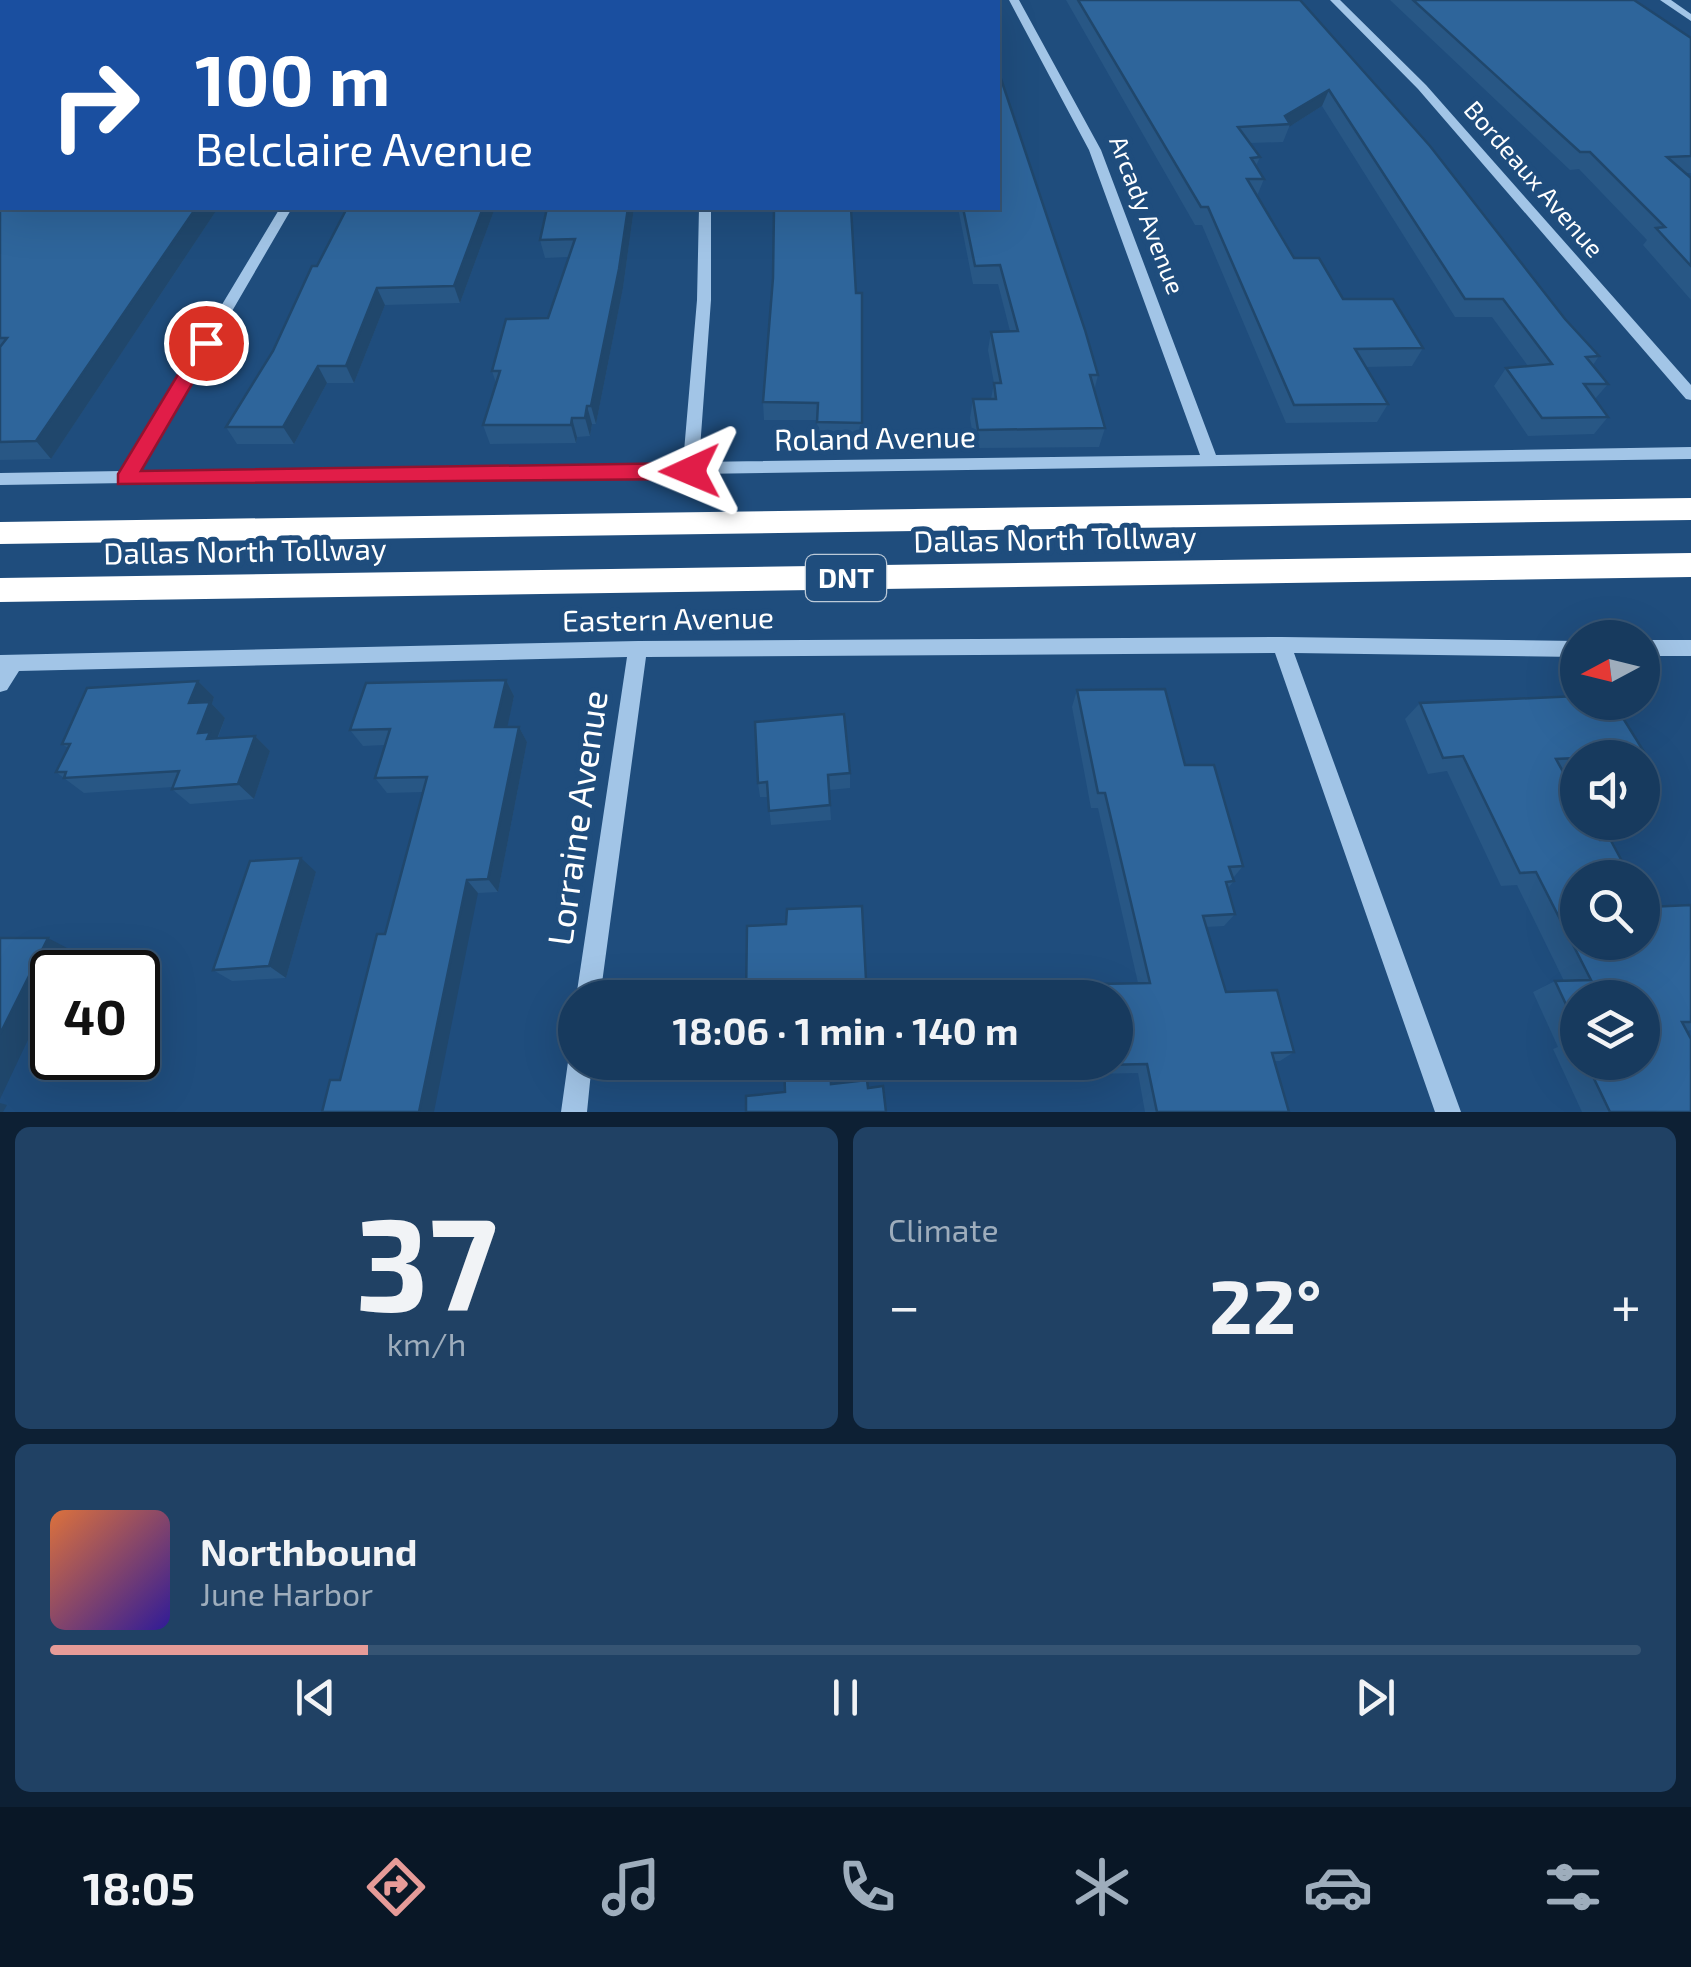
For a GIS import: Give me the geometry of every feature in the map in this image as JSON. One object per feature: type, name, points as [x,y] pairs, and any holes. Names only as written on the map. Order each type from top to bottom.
[{"type":"highway","name":"Dallas North Tollway","points":[[0,533],[1691,508]]},
{"type":"highway","name":"Dallas North Tollway","points":[[0,590],[1691,566]]},
{"type":"street","name":"Arcady Avenue","points":[[1014,0],[1096,150],[1210,459]]},
{"type":"street","name":"Bordeaux Avenue","points":[[1335,0],[1422,87],[1691,395]]},
{"type":"street","points":[[1665,0],[1691,18]]},
{"type":"street","points":[[126,479],[285,210]]},
{"type":"street","points":[[690,471],[704,300],[704,210]]},
{"type":"street","name":"Roland Avenue","points":[[0,479],[1691,453]]},
{"type":"street","points":[[1282,644],[1448,1112]]},
{"type":"street","name":"Eastern Avenue","points":[[6,663],[638,649],[1282,644],[1560,648]]},
{"type":"street","points":[[1660,648],[1691,648]]},
{"type":"street","name":"Lorraine Avenue","points":[[591,980],[638,649]]},
{"type":"street","points":[[0,684],[6,663]]},
{"type":"street","points":[[574,1112],[578,1080]]},
{"type":"building","points":[[1078,0],[1300,0],[1430,146],[1565,319],[1599,356],[1586,357],[1608,384],[1584,384],[1608,417],[1542,418],[1506,368],[1552,364],[1503,299],[1465,299],[1329,90],[1285,116],[1290,124],[1238,127],[1260,157],[1251,158],[1264,179],[1247,179],[1294,258],[1319,258],[1343,299],[1393,299],[1423,348],[1355,349],[1388,404],[1294,405],[1208,207],[1201,207]]},
{"type":"building","points":[[1413,0],[1634,0],[1691,38],[1691,156],[1667,157],[1691,178],[1691,266],[1656,228],[1665,227],[1590,152],[1580,152]]},
{"type":"building","points":[[1000,76],[1085,330],[1098,375],[1090,375],[1105,428],[978,430],[973,399],[996,399],[994,383],[1001,383],[991,332],[1018,331],[1000,265],[975,266],[963,210],[1000,210]]},
{"type":"building","points":[[0,210],[195,210],[36,441],[0,442],[0,347],[7,338],[0,338]]},
{"type":"building","points":[[346,210],[482,210],[454,286],[377,288],[346,366],[318,366],[283,427],[226,427],[273,351],[312,266],[317,266]]},
{"type":"building","points":[[547,210],[628,210],[591,406],[587,406],[585,418],[572,418],[571,425],[483,425],[500,371],[492,371],[506,319],[548,318],[575,239],[540,240]]},
{"type":"building","points":[[774,210],[851,210],[856,293],[862,293],[862,423],[817,422],[818,403],[763,402]]},
{"type":"building","points":[[506,680],[495,727],[519,727],[488,879],[467,880],[419,1112],[322,1112],[330,1080],[340,1080],[377,934],[385,934],[427,777],[375,778],[390,729],[350,730],[366,683]]},
{"type":"building","points":[[198,681],[189,703],[210,702],[198,733],[210,732],[207,739],[255,736],[238,784],[172,789],[179,771],[64,778],[66,772],[56,772],[70,744],[62,744],[87,688]]},
{"type":"building","points":[[1165,689],[1185,765],[1214,765],[1243,866],[1229,867],[1234,881],[1226,882],[1235,914],[1203,916],[1226,992],[1277,990],[1294,1052],[1272,1053],[1289,1112],[1157,1112],[1147,1064],[1133,1064],[1133,983],[1150,983],[1105,793],[1098,793],[1077,690]]},
{"type":"building","points":[[1560,697],[1560,720],[1624,720],[1637,740],[1560,740],[1560,759],[1556,759],[1560,766],[1560,840],[1611,840],[1621,860],[1560,860],[1560,919],[1536,872],[1520,873],[1463,756],[1443,758],[1420,703]]},
{"type":"building","points":[[844,714],[850,773],[828,775],[830,805],[769,811],[767,782],[758,783],[755,722]]},
{"type":"building","points":[[301,858],[269,966],[213,970],[250,861]]},
{"type":"building","points":[[1691,905],[1691,1022],[1682,1022],[1691,1039],[1691,1112],[1610,1112],[1595,1080],[1660,1080],[1660,980],[1591,980],[1581,960],[1660,960],[1660,906]]},
{"type":"building","points":[[862,906],[866,980],[746,980],[747,926],[786,924],[787,909]]},
{"type":"building","points":[[0,938],[48,938],[42,950],[30,950],[30,974],[0,1034]]},
{"type":"building","points":[[785,1080],[831,1080],[831,1084],[867,1080],[868,1088],[883,1086],[886,1112],[746,1112],[746,1096],[785,1092]]},
{"type":"route","points":[[206,343],[126,479],[690,471]]}]
